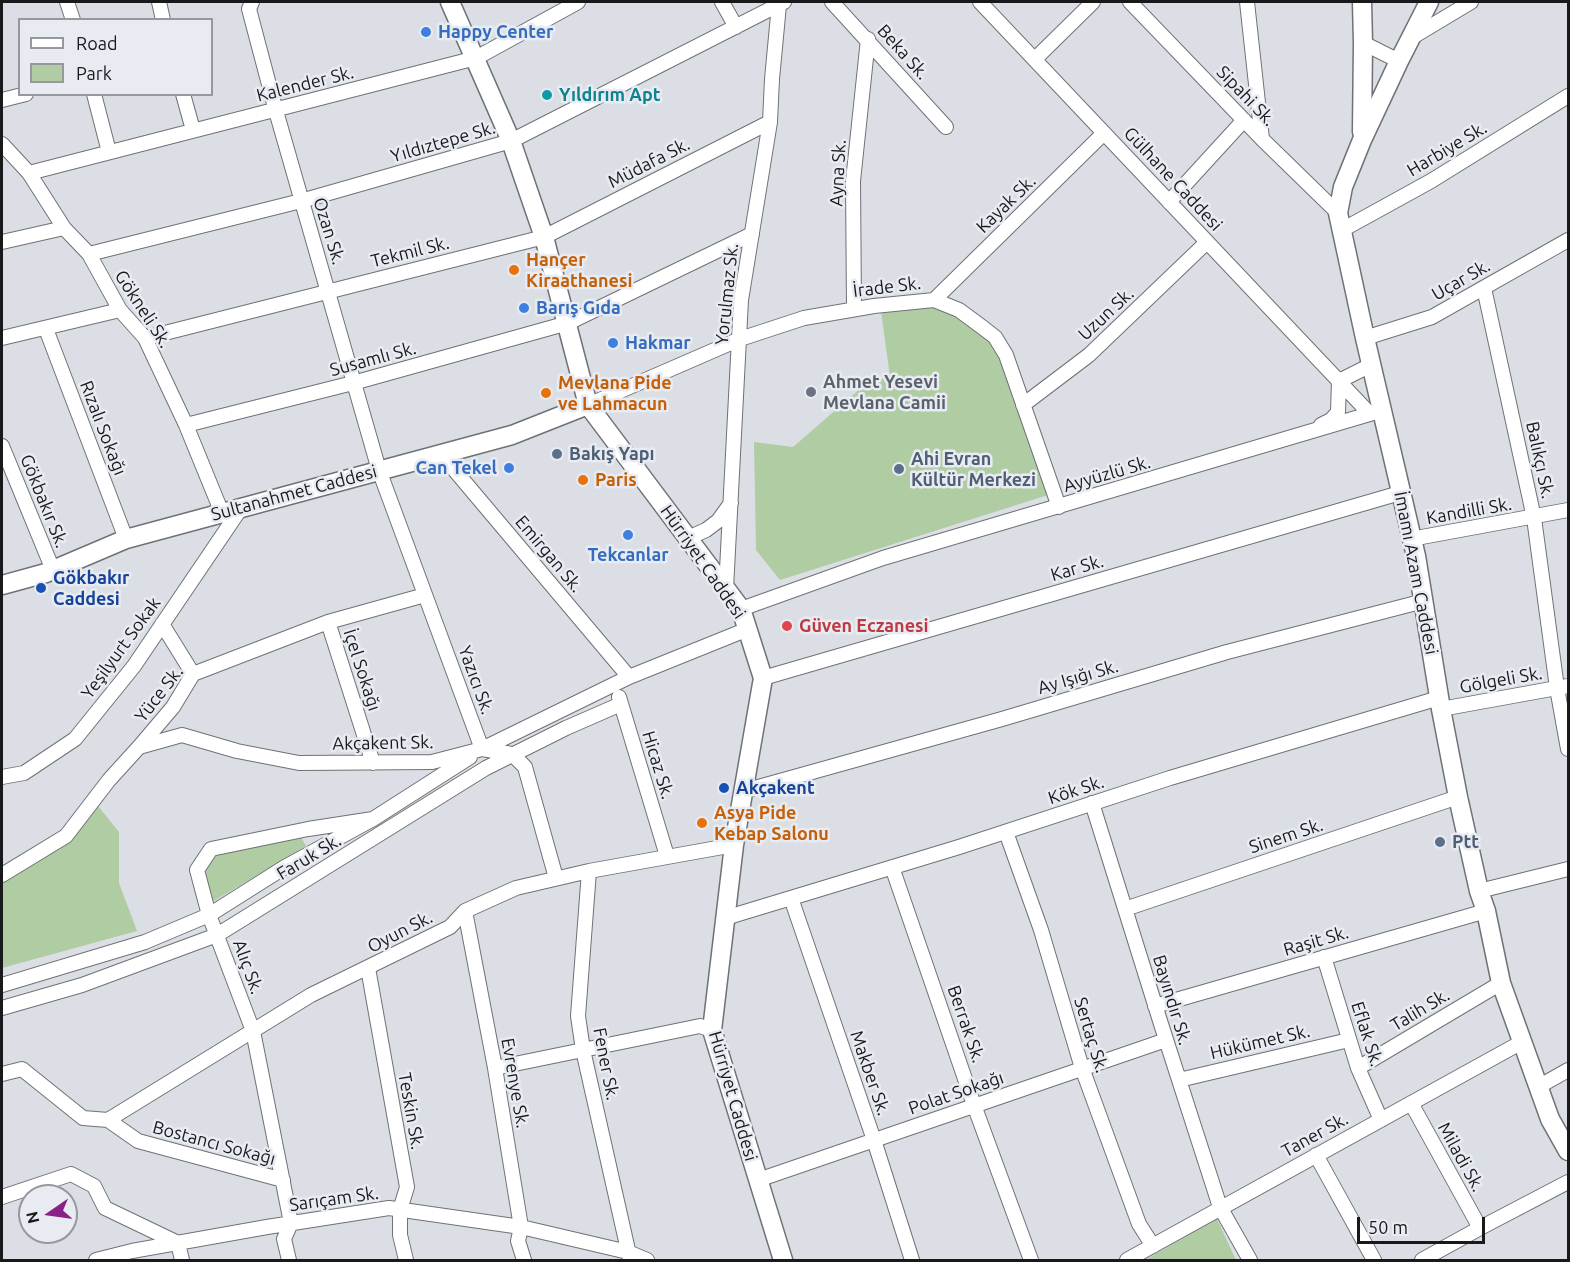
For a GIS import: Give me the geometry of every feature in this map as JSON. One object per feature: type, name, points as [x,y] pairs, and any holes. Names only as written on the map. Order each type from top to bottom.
[{"type":"street","points":[[68,2],[72,18]]},
{"type":"street","points":[[159,2],[163,18]]},
{"type":"street","name":"Ozan Sk.","points":[[252,2],[249,9],[276,111],[379,470]]},
{"type":"street","name":"Hürriyet Caddesi","points":[[450,2],[511,141],[544,237],[588,405],[741,609],[763,678],[734,845],[712,1030],[783,1260]]},
{"type":"street","name":"Kalender Sk.","points":[[29,173],[476,58],[578,2]]},
{"type":"street","points":[[722,2],[736,27]]},
{"type":"street","name":"Beka Sk.","points":[[832,2],[946,127]]},
{"type":"street","name":"Gülhane Caddesi","points":[[980,2],[1340,381],[1376,412]]},
{"type":"street","points":[[1035,59],[1093,2]]},
{"type":"street","name":"Sipahi Sk.","points":[[1130,2],[1340,222]]},
{"type":"street","points":[[1247,2],[1262,139]]},
{"type":"street","points":[[1362,2],[1364,43],[1362,140]]},
{"type":"street","name":"İmamı Azam Caddesi","points":[[1430,2],[1399,61],[1342,187],[1340,222],[1371,365],[1376,412],[1416,556],[1458,797],[1501,982],[1550,1119],[1569,1150]]},
{"type":"street","points":[[1411,38],[1471,2]]},
{"type":"street","name":"Yıldıztepe Sk.","points":[[88,254],[301,201],[511,141],[782,3]]},
{"type":"street","name":"Yorulmaz Sk.","points":[[726,590],[741,300],[770,122],[772,79],[782,3]]},
{"type":"street","name":"Ayna Sk.","points":[[854,309],[853,181],[867,39]]},
{"type":"street","points":[[1364,43],[1399,61]]},
{"type":"street","points":[[2,100],[18,96]]},
{"type":"street","points":[[95,96],[109,152]]},
{"type":"street","points":[[184,96],[193,130]]},
{"type":"street","name":"Harbiye Sk.","points":[[1340,222],[1431,181],[1569,96]]},
{"type":"street","points":[[1169,202],[1244,120]]},
{"type":"street","name":"Müdafa Sk.","points":[[544,237],[770,122]]},
{"type":"street","name":"Kayak Sk.","points":[[934,300],[1104,133]]},
{"type":"street","name":"Gökneli Sk.","points":[[2,144],[29,173],[64,228],[88,254],[120,310],[145,338],[186,425],[222,513]]},
{"type":"street","points":[[2,242],[64,228]]},
{"type":"street","name":"Susamlı Sk.","points":[[186,425],[353,383],[568,323],[752,234]]},
{"type":"street","name":"Tekmil Sk.","points":[[145,338],[544,237]]},
{"type":"street","name":"Uçar Sk.","points":[[1365,338],[1432,317],[1569,240]]},
{"type":"street","name":"Uzun Sk.","points":[[1023,405],[1089,355],[1207,242]]},
{"type":"street","name":"Balıkçı Sk.","points":[[1484,288],[1534,518],[1563,687],[1569,749]]},
{"type":"street","name":"İrade Sk.","points":[[588,405],[740,339],[804,318],[854,309],[934,300],[959,310],[995,337],[1006,355],[1059,507]]},
{"type":"street","points":[[2,338],[120,310]]},
{"type":"street","name":"Rızalı Sokağı","points":[[46,329],[126,539]]},
{"type":"street","points":[[1304,435],[1331,420],[1338,412],[1340,381],[1371,365]]},
{"type":"street","name":"Sultanahmet Caddesi","points":[[2,585],[52,570],[126,539],[512,435],[588,405]]},
{"type":"street","name":"Ayyüzlü Sk.","points":[[741,609],[884,558],[1376,412]]},
{"type":"street","name":"Gökbakır Sk.","points":[[2,446],[52,570]]},
{"type":"street","name":"Emirgan Sk.","points":[[441,454],[629,677]]},
{"type":"street","name":"Yazıcı Sk.","points":[[379,470],[482,749]]},
{"type":"street","name":"Kar Sk.","points":[[763,678],[1400,493]]},
{"type":"street","points":[[688,538],[706,530],[718,521],[731,503]]},
{"type":"street","name":"Yeşilyurt Sokak","points":[[2,777],[24,773],[75,739],[134,666],[241,508]]},
{"type":"street","name":"Kandilli Sk.","points":[[1411,539],[1569,510]]},
{"type":"street","name":"Yüce Sk.","points":[[2,875],[66,836],[109,780],[173,707],[193,674],[328,622],[425,595]]},
{"type":"street","name":"Ay Işığı Sk.","points":[[744,791],[1002,719],[1227,652],[1424,601]]},
{"type":"street","name":"İçel Sokağı","points":[[328,622],[373,763]]},
{"type":"street","points":[[162,624],[193,674]]},
{"type":"street","name":"Akçakent Sk.","points":[[140,747],[182,735],[237,751],[299,763],[432,762],[482,749],[629,677],[748,630]]},
{"type":"street","name":"Hicaz Sk.","points":[[615,685],[667,856]]},
{"type":"street","name":"Gölgeli Sk.","points":[[1440,703],[1563,687]]},
{"type":"street","name":"Kök Sk.","points":[[725,918],[1006,832],[1170,778],[1440,703]]},
{"type":"street","name":"Faruk Sk.","points":[[2,1008],[82,985],[217,935],[486,768],[566,728],[621,704]]},
{"type":"street","points":[[2,985],[145,942],[209,915],[285,867],[373,819],[482,749],[512,754],[525,767],[556,878]]},
{"type":"street","name":"Sinem Sk.","points":[[1125,909],[1458,797]]},
{"type":"street","name":"Bayındır Sk.","points":[[1092,803],[1220,1207],[1250,1260]]},
{"type":"street","name":"Alıç Sk.","points":[[290,1260],[284,1239],[291,1223],[253,1031],[209,915],[197,870],[211,849],[308,829],[373,819]]},
{"type":"street","name":"Sertaç Sk.","points":[[1006,832],[1041,930],[1082,1068],[1140,1224],[1153,1246]]},
{"type":"street","name":"Oyun Sk.","points":[[108,1119],[310,996],[450,927],[465,911],[516,888],[589,871],[734,845]]},
{"type":"street","name":"Berrak Sk.","points":[[892,867],[974,1105],[1031,1260]]},
{"type":"street","points":[[1479,891],[1569,869]]},
{"type":"street","name":"Fener Sk.","points":[[589,871],[579,1016],[583,1050],[629,1256]]},
{"type":"street","name":"Makber Sk.","points":[[790,898],[874,1140],[912,1260]]},
{"type":"street","name":"Evrenye Sk.","points":[[465,911],[495,1068],[521,1227],[518,1241],[524,1260]]},
{"type":"street","name":"Raşit Sk.","points":[[1155,1006],[1486,911]]},
{"type":"street","name":"Eflak Sk.","points":[[1324,957],[1358,1068],[1381,1120]]},
{"type":"street","name":"Teskin Sk.","points":[[368,968],[407,1187],[400,1210],[400,1235],[406,1260]]},
{"type":"street","name":"Talih Sk.","points":[[1358,1068],[1501,982]]},
{"type":"street","points":[[495,1068],[700,1026],[712,1030]]},
{"type":"street","name":"Polat Sokağı","points":[[758,1180],[1166,1040]]},
{"type":"street","name":"Hükümet Sk.","points":[[1179,1080],[1349,1040]]},
{"type":"street","name":"Taner Sk.","points":[[1127,1260],[1522,1042]]},
{"type":"street","points":[[2,1074],[22,1069],[83,1118],[108,1119]]},
{"type":"street","points":[[1538,1087],[1569,1070]]},
{"type":"street","name":"Miladi Sk.","points":[[1411,1103],[1480,1228]]},
{"type":"street","name":"Bostancı Sokağı","points":[[108,1119],[138,1141],[283,1180]]},
{"type":"street","points":[[1316,1155],[1374,1260]]},
{"type":"street","points":[[2,1197],[71,1174],[94,1186],[105,1208],[178,1243],[182,1260]]},
{"type":"street","points":[[1428,1259],[1480,1228],[1569,1182]]},
{"type":"street","name":"Sarıçam Sk.","points":[[96,1260],[132,1251],[389,1208],[521,1227],[647,1260]]},
{"type":"green space","points":[[936,306],[974,326],[993,341],[1048,495],[780,580],[756,550],[754,442],[793,447],[868,382],[890,377],[881,311]]},
{"type":"green space","points":[[98,806],[119,832],[119,883],[137,931],[2,968],[2,882],[64,844]]},
{"type":"green space","points":[[301,837],[306,846],[212,902],[203,871],[213,855]]},
{"type":"green space","points":[[1217,1219],[1236,1260],[1145,1260]]},
{"type":"place","name":"Happy Center","points":[[426,32]]},
{"type":"place","name":"Yıldırım Apt","points":[[547,95]]},
{"type":"place","name":"Hançer Kiraathanesi","points":[[514,270]]},
{"type":"place","name":"Barış Gıda","points":[[524,308]]},
{"type":"place","name":"Hakmar","points":[[613,343]]},
{"type":"place","name":"Ahmet Yesevi Mevlana Camii","points":[[811,392]]},
{"type":"place","name":"Mevlana Pide ve Lahmacun","points":[[546,393]]},
{"type":"place","name":"Bakış Yapı","points":[[557,454]]},
{"type":"place","name":"Can Tekel","points":[[509,468]]},
{"type":"place","name":"Ahi Evran Kültür Merkezi","points":[[899,469]]},
{"type":"place","name":"Paris","points":[[583,480]]},
{"type":"place","name":"Tekcanlar","points":[[628,535]]},
{"type":"place","name":"Gökbakır Caddesi","points":[[41,588]]},
{"type":"place","name":"Güven Eczanesi","points":[[787,626]]},
{"type":"place","name":"Akçakent","points":[[724,788]]},
{"type":"place","name":"Asya Pide Kebap Salonu","points":[[702,823]]},
{"type":"place","name":"Ptt","points":[[1440,842]]}]
